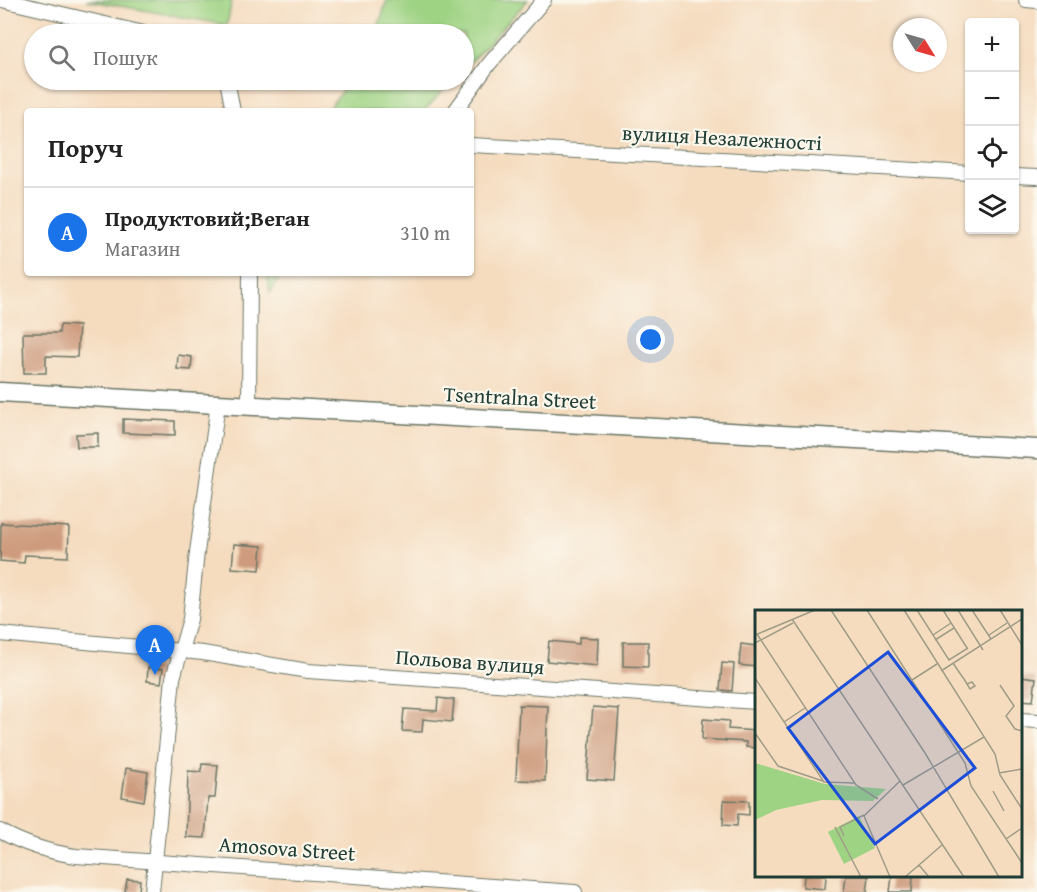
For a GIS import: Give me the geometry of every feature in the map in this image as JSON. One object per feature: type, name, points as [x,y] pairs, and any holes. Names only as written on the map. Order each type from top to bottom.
[{"type":"main road","name":"Tsentralna Street","points":[[0,392],[1037,449]]},
{"type":"street","points":[[2,0],[105,24]]},
{"type":"street","points":[[474,84],[489,63],[544,0]]},
{"type":"street","points":[[1026,0],[1037,1]]},
{"type":"street","points":[[229,90],[232,108]]},
{"type":"street","points":[[457,108],[470,90]]},
{"type":"street","name":"вулиця Незалежності","points":[[474,145],[965,173]]},
{"type":"street","points":[[1019,176],[1037,177]]},
{"type":"street","points":[[249,407],[250,276]]},
{"type":"street","points":[[152,892],[173,678],[190,619],[196,552],[218,404]]},
{"type":"street","name":"Польова вулиця","points":[[0,634],[181,650],[308,671],[755,702]]},
{"type":"street","points":[[1022,720],[1037,721]]},
{"type":"street","name":"Amosova Street","points":[[0,831],[50,853],[575,892]]},
{"type":"green space","points":[[86,0],[232,0],[227,24]]},
{"type":"green space","points":[[387,0],[528,0],[474,58],[474,24],[379,24]]},
{"type":"green space","points":[[343,90],[444,90],[427,108],[329,108]]},
{"type":"green space","points":[[267,276],[281,276],[270,293]]},
{"type":"building","points":[[60,325],[79,326],[77,357],[46,356],[46,373],[24,373],[23,333],[59,333]]},
{"type":"building","points":[[178,355],[192,357],[191,370],[177,369]]},
{"type":"building","points":[[123,419],[175,421],[175,435],[123,433]]},
{"type":"building","points":[[98,433],[98,447],[77,447],[76,434]]},
{"type":"building","points":[[1,523],[69,527],[68,557],[25,555],[24,563],[0,561]]},
{"type":"building","points":[[234,544],[262,546],[260,570],[232,568]]},
{"type":"building","points":[[579,637],[598,638],[597,666],[547,661],[549,641],[579,644]]},
{"type":"building","points":[[623,642],[648,642],[648,667],[623,666]]},
{"type":"building","points":[[741,644],[755,646],[755,667],[739,665]]},
{"type":"building","points":[[722,663],[734,664],[732,691],[720,690]]},
{"type":"building","points":[[148,667],[163,669],[161,683],[147,681]]},
{"type":"building","points":[[1022,676],[1036,678],[1033,701],[1022,700]]},
{"type":"building","points":[[438,698],[454,700],[452,722],[423,719],[422,732],[402,731],[404,709],[437,711]]},
{"type":"building","points":[[519,705],[548,706],[545,781],[516,780]]},
{"type":"building","points":[[593,707],[619,709],[614,781],[587,779]]},
{"type":"building","points":[[703,719],[729,721],[728,729],[755,731],[755,748],[746,747],[746,742],[702,739]]},
{"type":"building","points":[[202,764],[218,765],[215,798],[208,798],[205,838],[186,837],[188,771],[201,772]]},
{"type":"building","points":[[126,768],[148,772],[144,801],[122,797]]},
{"type":"building","points":[[724,800],[749,801],[749,815],[738,814],[737,826],[723,825]]},
{"type":"building","points":[[804,877],[826,877],[825,889],[803,887]]},
{"type":"building","points":[[846,877],[869,877],[867,892],[844,892]]},
{"type":"building","points":[[892,877],[913,877],[912,892],[890,892]]},
{"type":"building","points":[[127,879],[140,880],[139,892],[125,892]]},
{"type":"place","name":"Продуктовий;Веган","points":[[155,675]]}]
